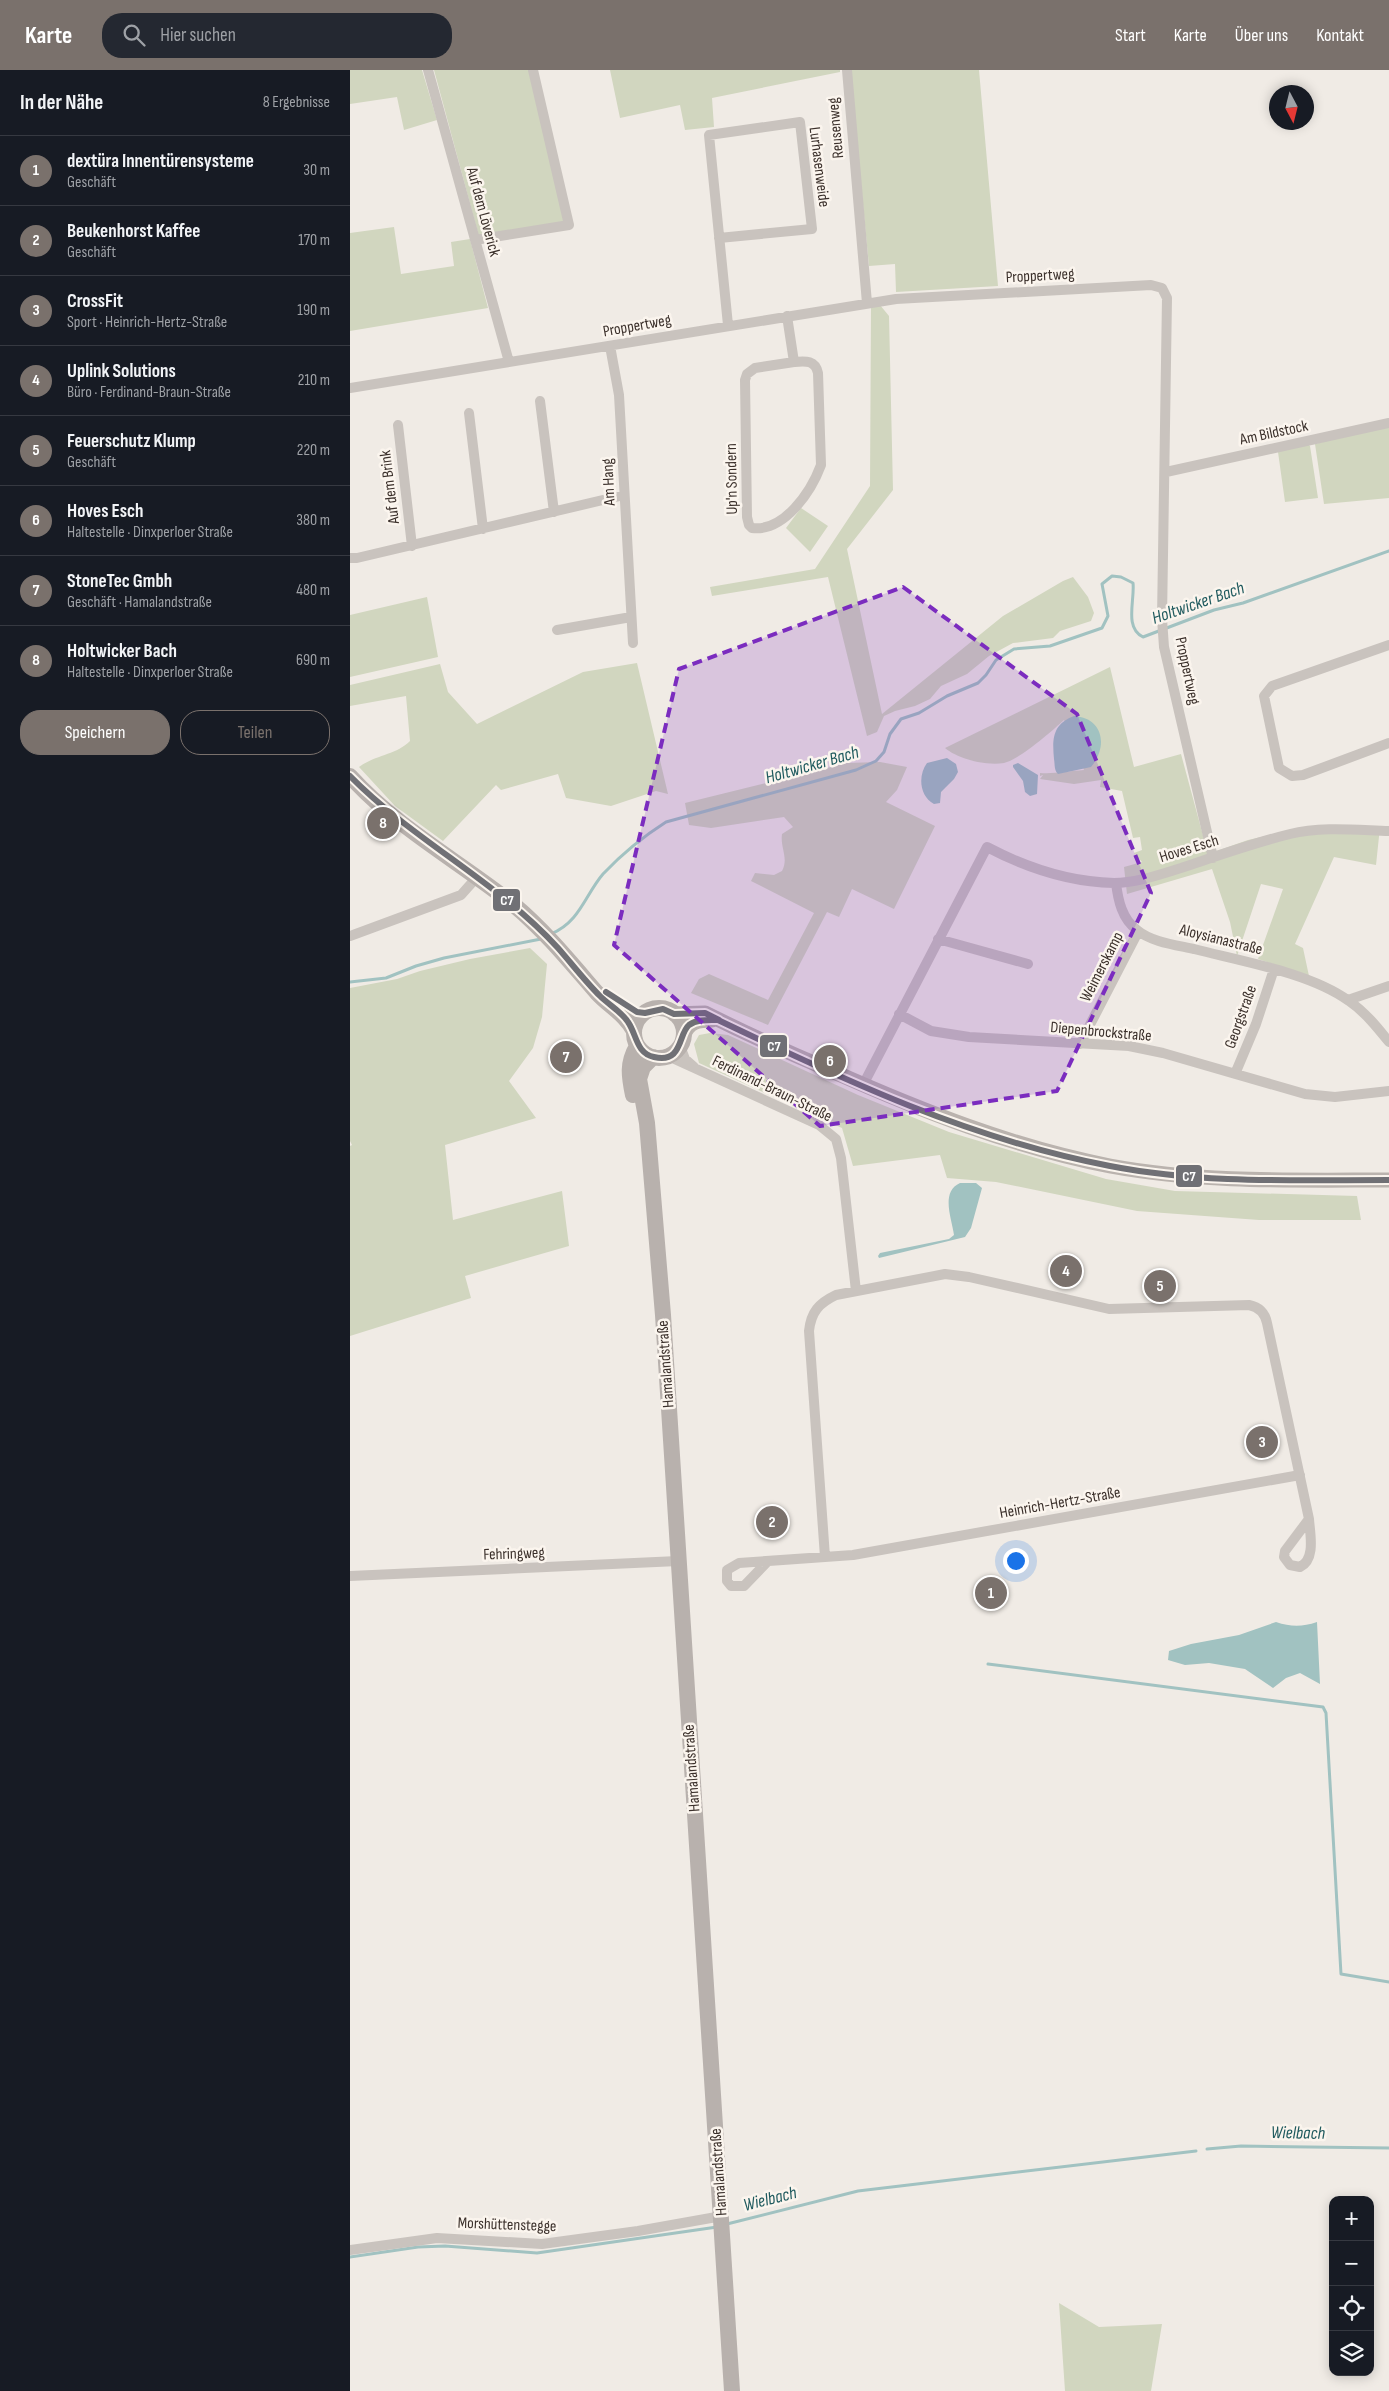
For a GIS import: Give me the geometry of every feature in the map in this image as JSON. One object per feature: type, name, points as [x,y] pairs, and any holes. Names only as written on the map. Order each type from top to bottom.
[{"type":"main road","points":[[350,776],[409,829],[477,877],[541,930],[587,980],[599,996],[625,1017],[644,1053],[671,1049],[686,1028],[694,1022],[718,1020]]},
{"type":"main road","points":[[587,980],[637,1012],[644,1013],[663,1009],[674,1014],[680,1020],[671,1049]]},
{"type":"main road","points":[[636,1038],[636,1024],[644,1013]]},
{"type":"main road","points":[[674,1014],[705,1013],[910,1105],[1005,1140],[1111,1166],[1178,1175],[1252,1179],[1389,1180]]},
{"type":"main road","name":"Hamalandstraße","points":[[636,1038],[628,1074],[639,1125],[648,1145]]},
{"type":"main road","name":"Hamalandstraße","points":[[671,1049],[643,1067],[639,1079],[647,1123],[663,1315],[732,2391]]},
{"type":"street","name":"Auf dem Löverick","points":[[428,70],[509,362]]},
{"type":"street","points":[[475,240],[570,224],[533,70]]},
{"type":"street","name":"Reusenweg","points":[[846,70],[867,303]]},
{"type":"street","name":"Lurhasenweide","points":[[719,238],[812,229],[800,122],[708,135],[728,325]]},
{"type":"street","name":"Proppertweg","points":[[350,388],[896,298],[1151,285],[1162,288],[1167,298],[1166,472],[1162,619],[1164,647],[1213,858]]},
{"type":"street","points":[[787,316],[794,362]]},
{"type":"street","name":"Am Hang","points":[[610,346],[619,395],[633,643]]},
{"type":"street","name":"Up'n Sondern","points":[[794,362],[811,362],[816,366],[818,373],[821,465],[818,475],[786,519],[777,525],[752,528],[747,517],[747,374],[755,368],[794,362]]},
{"type":"street","points":[[540,401],[554,512]]},
{"type":"street","points":[[469,413],[484,529]]},
{"type":"street","name":"Am Bildstock","points":[[1166,472],[1389,423]]},
{"type":"street","name":"Auf dem Brink","points":[[398,425],[412,546]]},
{"type":"street","name":"Auf dem Brink","points":[[350,558],[412,546],[624,495]]},
{"type":"street","points":[[557,630],[631,617]]},
{"type":"street","points":[[1389,645],[1272,686],[1264,696],[1279,768],[1285,774],[1292,776],[1302,775],[1389,743]]},
{"type":"street","name":"Hoves Esch","points":[[863,1085],[987,847],[1039,870],[1116,883],[1160,874],[1292,834],[1328,830],[1389,831]]},
{"type":"street","points":[[350,936],[461,895],[477,877]]},
{"type":"street","points":[[1116,883],[1119,902],[1128,922],[1138,932]]},
{"type":"street","name":"Aloysianastraße","points":[[1138,932],[1161,941],[1274,969],[1321,986],[1348,1000],[1373,1022],[1389,1042]]},
{"type":"street","name":"Weimerskamp","points":[[1080,1044],[1138,932]]},
{"type":"street","points":[[938,939],[1028,964]]},
{"type":"street","name":"Georgstraße","points":[[1235,1074],[1256,1024],[1274,969]]},
{"type":"street","points":[[1348,1000],[1389,986]]},
{"type":"street","name":"Diepenbrockstraße","points":[[899,1014],[932,1031],[960,1036],[1129,1046],[1163,1053],[1305,1094],[1335,1097],[1389,1091]]},
{"type":"street","name":"Ferdinand-Braun-Straße","points":[[671,1049],[696,1070]]},
{"type":"street","name":"Ferdinand-Braun-Straße","points":[[671,1049],[696,1070],[819,1125],[836,1139],[841,1158],[856,1291]]},
{"type":"street","points":[[825,1557],[809,1323],[812,1315],[824,1300],[856,1291],[945,1274],[969,1277],[1109,1309],[1254,1306],[1263,1312],[1267,1323],[1309,1519]]},
{"type":"street","name":"Heinrich-Hertz-Straße","points":[[768,1562],[853,1555],[1300,1475]]},
{"type":"street","name":"Fehringweg","points":[[350,1576],[678,1561]]},
{"type":"street","name":"Morshüttenstegge","points":[[350,2250],[437,2238],[542,2244],[722,2222]]},
{"type":"highlighted area","points":[[903,587],[1077,714],[1151,893],[1057,1091],[820,1126],[614,945],[679,669]]},
{"type":"green space","points":[[350,70],[422,70],[437,120],[404,130],[397,97],[350,104]]},
{"type":"green space","points":[[434,70],[530,70],[566,222],[479,237]]},
{"type":"green space","points":[[610,70],[840,70],[840,72],[712,98],[714,127],[685,130],[680,105],[620,118]]},
{"type":"green space","points":[[850,70],[979,70],[998,286],[896,292],[895,264],[869,266]]},
{"type":"green space","points":[[394,227],[401,274],[454,266],[451,242],[470,239],[488,308],[350,331],[350,233]]},
{"type":"green space","points":[[880,305],[889,316],[893,490],[847,549],[882,714],[1003,616],[1063,581],[1073,577],[1088,597],[1094,613],[1091,621],[1060,631],[1053,638],[1013,643],[989,656],[967,674],[941,686],[930,699],[884,716],[877,732],[867,736],[828,577],[712,596],[710,587],[815,569],[870,486],[871,308]]},
{"type":"green space","points":[[1389,424],[1389,498],[1324,504],[1315,444]]},
{"type":"green space","points":[[1306,442],[1310,446],[1318,498],[1285,502],[1278,452]]},
{"type":"green space","points":[[801,508],[828,526],[810,552],[786,528]]},
{"type":"green space","points":[[427,597],[438,657],[350,677],[350,615]]},
{"type":"green space","points":[[637,663],[668,794],[656,791],[611,806],[566,798],[558,774],[501,790],[496,785],[443,841],[395,806],[359,767],[404,746],[410,741],[406,696],[350,706],[350,685],[440,664],[448,692],[477,724],[583,672]]},
{"type":"green space","points":[[1110,667],[1134,767],[1181,754],[1208,854],[1248,840],[1287,831],[1380,827],[1376,865],[1334,857],[1295,944],[1303,948],[1309,976],[1258,959],[1283,889],[1261,884],[1237,956],[1230,922],[1212,869],[1127,894],[1124,867],[1142,862],[1134,853],[1142,850],[1140,837],[1133,838],[1122,791],[1100,787],[1101,780],[1074,784],[1040,779],[1043,775],[1040,776],[1040,773],[1084,770],[1064,720],[1018,757],[1004,763],[973,761],[945,748]]},
{"type":"green space","points":[[880,762],[907,767],[897,790],[886,802],[935,826],[894,909],[852,889],[839,917],[827,912],[768,1025],[691,993],[699,979],[709,974],[768,1000],[814,913],[751,881],[755,873],[774,875],[782,871],[785,857],[782,834],[793,827],[784,817],[711,828],[689,825],[685,803],[847,763]]},
{"type":"green space","points":[[530,948],[547,964],[542,1017],[533,1048],[509,1081],[536,1118],[445,1145],[453,1220],[562,1191],[569,1246],[465,1276],[471,1298],[350,1336],[350,1146],[352,1145],[350,1141],[350,988],[397,979],[420,971],[470,959]]},
{"type":"green space","points":[[710,1033],[728,1035],[858,1095],[949,1132],[1106,1179],[1175,1191],[1357,1196],[1361,1220],[1259,1220],[1137,1211],[996,1182],[947,1178],[940,1155],[853,1166],[842,1128],[699,1063],[694,1044],[699,1035]]},
{"type":"green space","points":[[1059,2303],[1099,2327],[1162,2324],[1151,2391],[1065,2391]]},
{"type":"water","points":[[1074,716],[1092,722],[1097,728],[1100,735],[1100,751],[1091,767],[1058,774],[1055,769],[1053,751],[1055,733],[1062,723]]},
{"type":"water","points":[[947,758],[956,764],[958,772],[941,792],[940,803],[934,804],[925,796],[923,791],[922,773],[927,763]]},
{"type":"water","points":[[1018,763],[1038,775],[1037,794],[1030,796],[1025,792],[1023,781],[1013,767],[1013,765]]},
{"type":"water","points":[[960,1183],[976,1183],[982,1188],[971,1228],[965,1237],[879,1258],[880,1253],[949,1239],[954,1235],[949,1199],[954,1187]]},
{"type":"water","points":[[1276,1622],[1296,1626],[1317,1622],[1320,1684],[1300,1673],[1286,1678],[1273,1688],[1245,1669],[1209,1663],[1185,1665],[1168,1660],[1169,1651],[1191,1644],[1239,1635]]},
{"type":"waterway","name":"Holtwicker Bach","points":[[551,934],[569,923],[597,882],[610,867],[641,840],[666,822],[856,770],[876,761],[884,752],[890,734],[901,719],[919,713],[947,696],[978,683],[996,660],[1014,649],[1050,646],[1102,628],[1108,616],[1102,584],[1112,576],[1121,577],[1133,583],[1132,620],[1137,633],[1143,637],[1214,610],[1243,603],[1389,551]]},
{"type":"waterway","name":"Holtwicker Bach","points":[[350,982],[386,978],[416,966],[444,958],[541,939]]},
{"type":"waterway","points":[[988,1664],[1323,1707],[1326,1713],[1341,1974],[1389,1982]]},
{"type":"waterway","name":"Wielbach","points":[[1207,2149],[1241,2146],[1389,2148]]},
{"type":"waterway","name":"Wielbach","points":[[727,2224],[858,2191],[1196,2151]]},
{"type":"waterway","name":"Wielbach","points":[[350,2257],[418,2247],[445,2246],[537,2253],[717,2227]]},
{"type":"transit line","name":"C7","points":[[350,776],[401,821],[482,881],[534,924],[558,948],[594,990],[625,1018],[640,1048],[648,1055],[663,1058],[670,1056],[675,1052],[689,1025],[699,1021],[718,1020],[861,1086],[910,1106],[1008,1141],[1059,1155],[1110,1166],[1179,1176],[1249,1180],[1389,1180]]},
{"type":"transit line","name":"C7","points":[[606,992],[637,1012],[645,1013],[663,1009],[674,1014],[705,1013],[719,1020]]},
{"type":"place","name":"Holtwicker Bach","points":[[383,823]]},
{"type":"place","name":"StoneTec Gmbh","points":[[566,1057]]},
{"type":"place","name":"Hoves Esch","points":[[830,1061]]},
{"type":"place","name":"Uplink Solutions","points":[[1066,1271]]},
{"type":"place","name":"Feuerschutz Klump","points":[[1160,1286]]},
{"type":"place","name":"CrossFit","points":[[1262,1442]]},
{"type":"place","name":"Beukenhorst Kaffee","points":[[772,1522]]},
{"type":"place","name":"dextüra Innentürensysteme","points":[[991,1593]]}]
